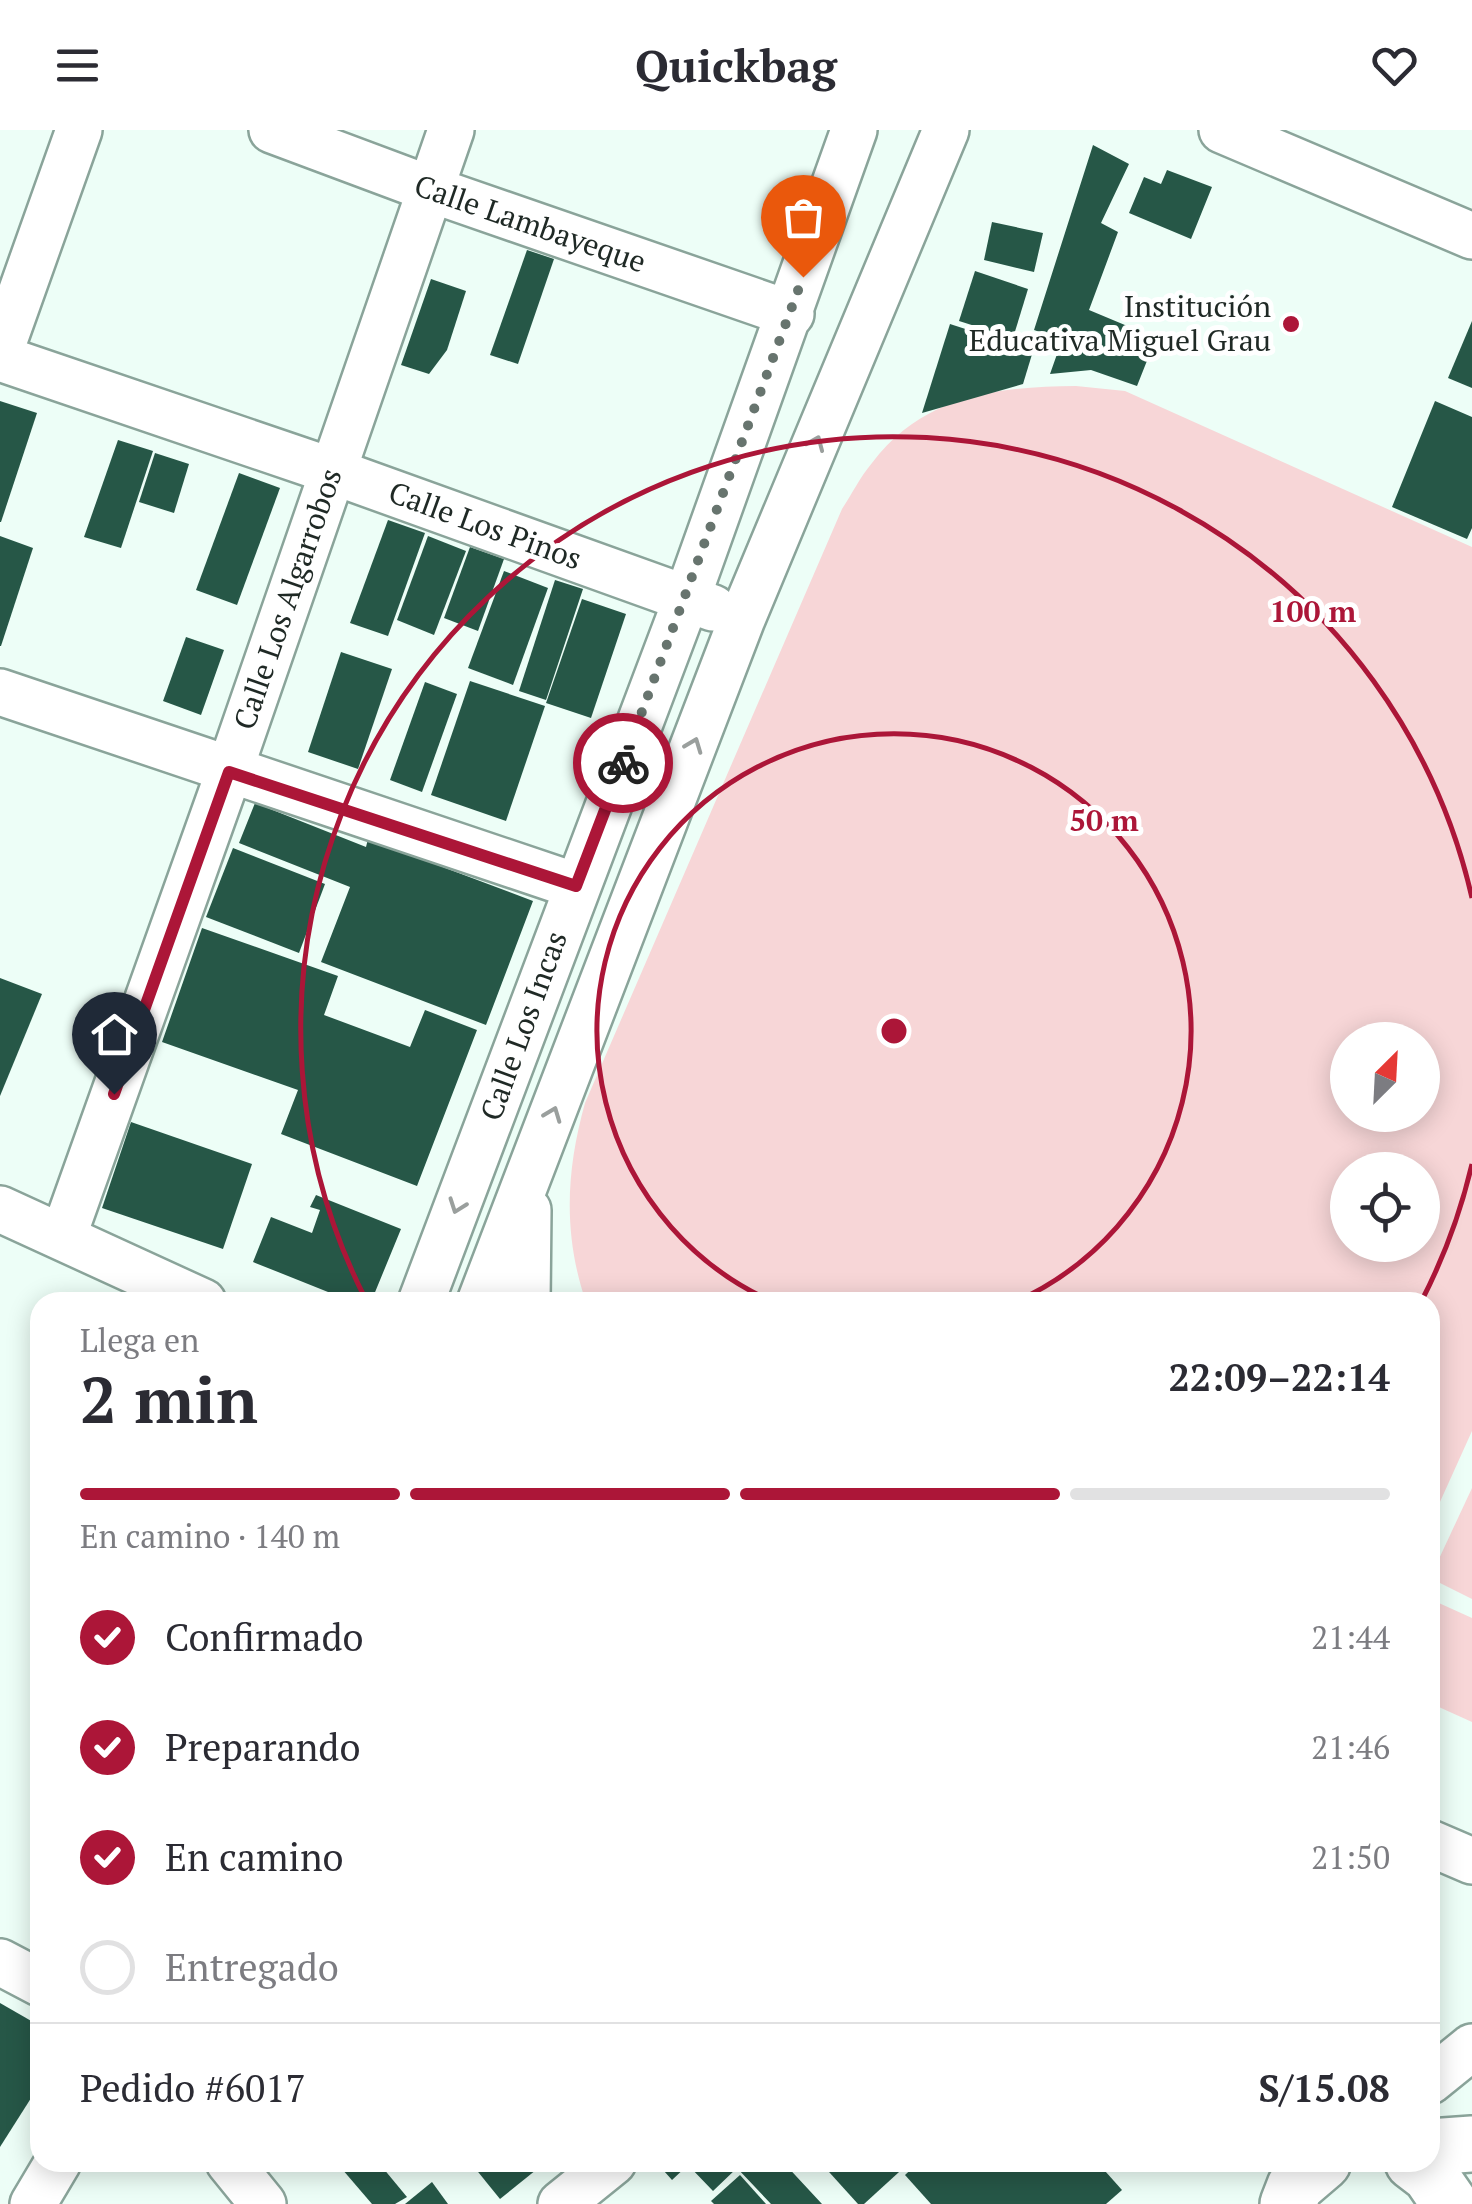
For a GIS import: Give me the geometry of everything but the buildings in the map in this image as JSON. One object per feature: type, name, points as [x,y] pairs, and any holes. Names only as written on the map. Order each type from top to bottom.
[{"type":"main road","points":[[1440,2146],[1472,2144]]},
{"type":"main road","points":[[1426,2172],[1450,2204]]},
{"type":"street","points":[[0,355],[79,130]]},
{"type":"street","name":"Calle Lambayeque","points":[[272,130],[790,314]]},
{"type":"street","name":"Calle Los Algarrobos","points":[[62,1237],[229,772],[451,130]]},
{"type":"street","name":"Calle Los Incas","points":[[425,1292],[687,598],[854,130]]},
{"type":"street","points":[[484,1292],[742,619],[946,130]]},
{"type":"street","points":[[1222,130],[1472,236]]},
{"type":"street","name":"Calle Los Pinos","points":[[0,355],[742,619]]},
{"type":"street","points":[[0,692],[576,886]]},
{"type":"street","points":[[527,1292],[528,1179]]},
{"type":"street","points":[[0,1209],[181,1292]]},
{"type":"street","points":[[1440,1847],[1472,1861]]},
{"type":"street","points":[[0,1962],[30,1978]]},
{"type":"street","points":[[1440,2073],[1472,2047]]},
{"type":"street","points":[[1463,2204],[1472,2160]]},
{"type":"street","points":[[33,2204],[52,2172]]},
{"type":"street","points":[[561,2204],[601,2172]]},
{"type":"shaded area","points":[[1076,386],[1125,391],[1472,547],[1472,1431],[1440,1502],[1440,1292],[583,1292],[573,1252],[570,1203],[574,1153],[585,1103],[842,509],[892,440],[938,409],[990,393]]},
{"type":"shaded area","points":[[1472,1488],[1472,1599],[1440,1583],[1440,1557]]},
{"type":"shaded area","points":[[1440,1604],[1472,1618],[1472,1722],[1440,1708]]},
{"type":"way so far","points":[[623,763],[803,277]]},
{"type":"place","name":"Institución Educativa Miguel Grau","points":[[1291,324]]},
{"type":"route","points":[[114,1094],[229,772],[576,886],[623,763]]}]
